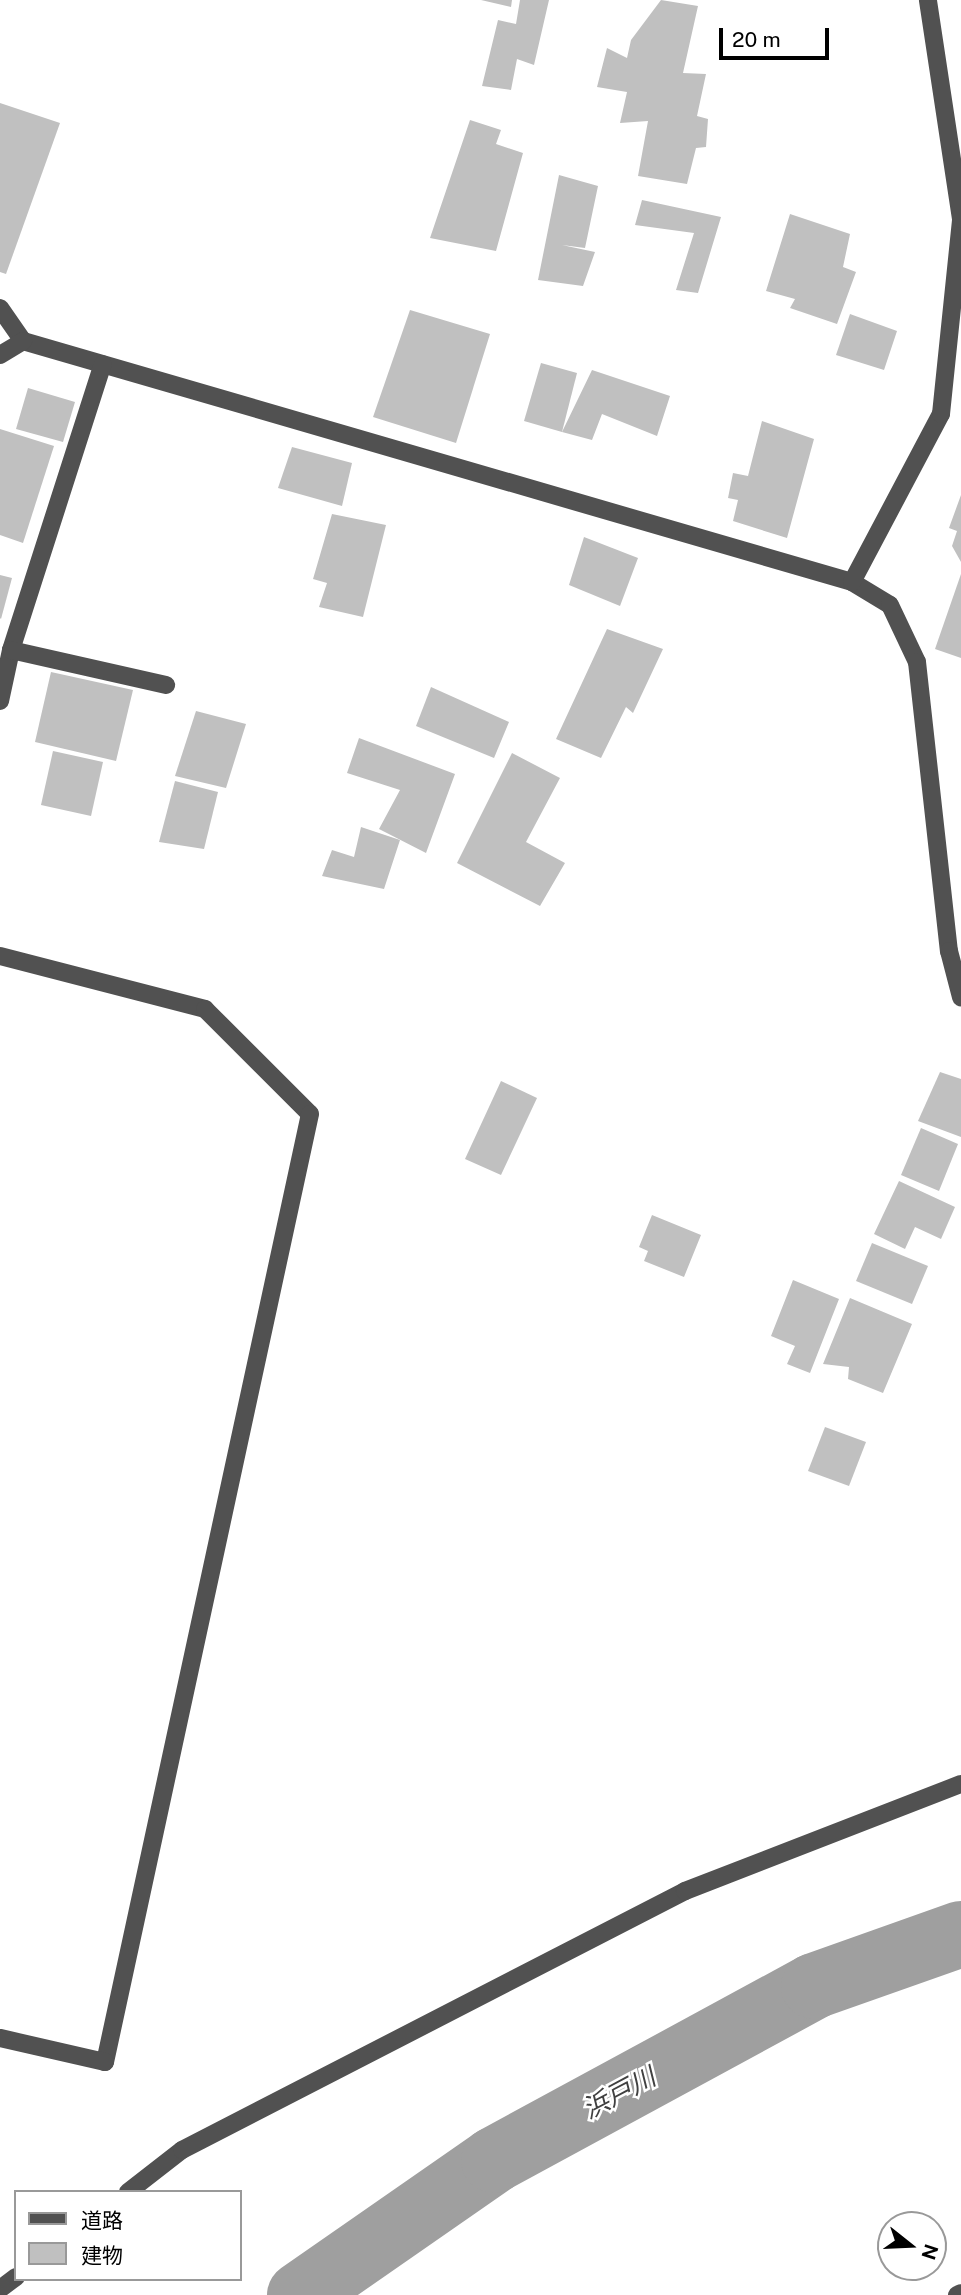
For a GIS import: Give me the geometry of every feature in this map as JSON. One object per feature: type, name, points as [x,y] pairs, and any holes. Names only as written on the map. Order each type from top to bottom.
[{"type":"street","points":[[852,582],[941,414],[961,219],[928,0]]},
{"type":"street","points":[[0,309],[23,341],[852,582],[890,605],[917,663],[949,951],[961,997]]},
{"type":"street","points":[[0,355],[23,341]]},
{"type":"street","points":[[0,701],[12,650],[103,364]]},
{"type":"street","points":[[12,650],[166,685]]},
{"type":"street","points":[[0,956],[205,1009],[310,1114],[105,2062],[0,2038]]},
{"type":"street","points":[[131,2190],[182,2150],[685,1891],[961,1784]]},
{"type":"building","points":[[481,0],[512,0],[511,7]]},
{"type":"building","points":[[520,0],[549,0],[534,65],[517,59],[511,90],[482,86],[498,20],[516,24]]},
{"type":"building","points":[[661,0],[698,6],[683,73],[706,74],[697,116],[708,119],[706,147],[696,148],[687,184],[638,176],[648,121],[620,123],[627,92],[597,87],[607,48],[627,58],[631,40]]},
{"type":"building","points":[[0,103],[60,123],[6,274],[0,272]]},
{"type":"building","points":[[470,120],[501,130],[496,144],[523,153],[496,251],[430,238]]},
{"type":"building","points":[[559,175],[598,186],[585,248],[562,245],[595,252],[583,286],[538,280]]},
{"type":"building","points":[[642,200],[721,217],[698,293],[676,290],[694,233],[635,225]]},
{"type":"building","points":[[790,214],[850,234],[843,267],[856,272],[837,324],[790,308],[795,299],[766,291]]},
{"type":"building","points":[[410,310],[490,334],[456,443],[373,417]]},
{"type":"building","points":[[850,314],[897,331],[884,370],[836,355]]},
{"type":"building","points":[[541,363],[577,373],[562,432],[524,421]]},
{"type":"building","points":[[592,370],[670,396],[657,436],[602,414],[592,440],[562,432]]},
{"type":"building","points":[[28,388],[75,402],[63,442],[16,429]]},
{"type":"building","points":[[762,421],[814,439],[787,538],[733,521],[738,500],[728,498],[733,473],[748,476]]},
{"type":"building","points":[[0,429],[54,446],[23,543],[0,535]]},
{"type":"building","points":[[292,447],[352,463],[342,506],[278,488]]},
{"type":"building","points":[[961,495],[961,562],[952,546],[957,531],[949,528]]},
{"type":"building","points":[[332,514],[386,525],[363,617],[319,607],[327,583],[313,579]]},
{"type":"building","points":[[584,537],[638,558],[620,606],[569,585]]},
{"type":"building","points":[[961,574],[961,658],[935,649]]},
{"type":"building","points":[[0,575],[12,578],[1,619],[0,618]]},
{"type":"building","points":[[607,629],[663,649],[633,713],[626,707],[601,758],[556,739]]},
{"type":"building","points":[[51,672],[133,690],[116,761],[35,742]]},
{"type":"building","points":[[431,687],[509,722],[494,758],[416,726]]},
{"type":"building","points":[[196,711],[246,724],[226,788],[175,776]]},
{"type":"building","points":[[359,738],[455,774],[426,853],[379,829],[400,790],[347,773]]},
{"type":"building","points":[[53,751],[103,762],[91,816],[41,805]]},
{"type":"building","points":[[512,753],[560,778],[526,842],[565,863],[540,906],[457,863]]},
{"type":"building","points":[[175,781],[218,792],[204,849],[159,842]]},
{"type":"building","points":[[361,827],[400,840],[384,889],[322,876],[332,850],[354,857]]},
{"type":"building","points":[[940,1072],[961,1079],[961,1137],[918,1121]]},
{"type":"building","points":[[501,1081],[537,1098],[501,1175],[465,1159]]},
{"type":"building","points":[[921,1128],[958,1144],[939,1191],[901,1175]]},
{"type":"building","points":[[899,1181],[955,1207],[941,1239],[915,1227],[905,1249],[874,1234]]},
{"type":"building","points":[[652,1215],[701,1235],[684,1277],[644,1261],[648,1251],[639,1247]]},
{"type":"building","points":[[872,1243],[928,1266],[912,1304],[856,1281]]},
{"type":"building","points":[[793,1280],[839,1299],[810,1373],[787,1364],[795,1346],[771,1336]]},
{"type":"building","points":[[850,1298],[912,1324],[883,1393],[848,1379],[849,1367],[823,1364]]},
{"type":"building","points":[[825,1427],[866,1442],[849,1486],[808,1471]]},
{"type":"waterway","name":"浜戸川","points":[[300,2295],[494,2160],[814,1986],[961,1934]]}]
